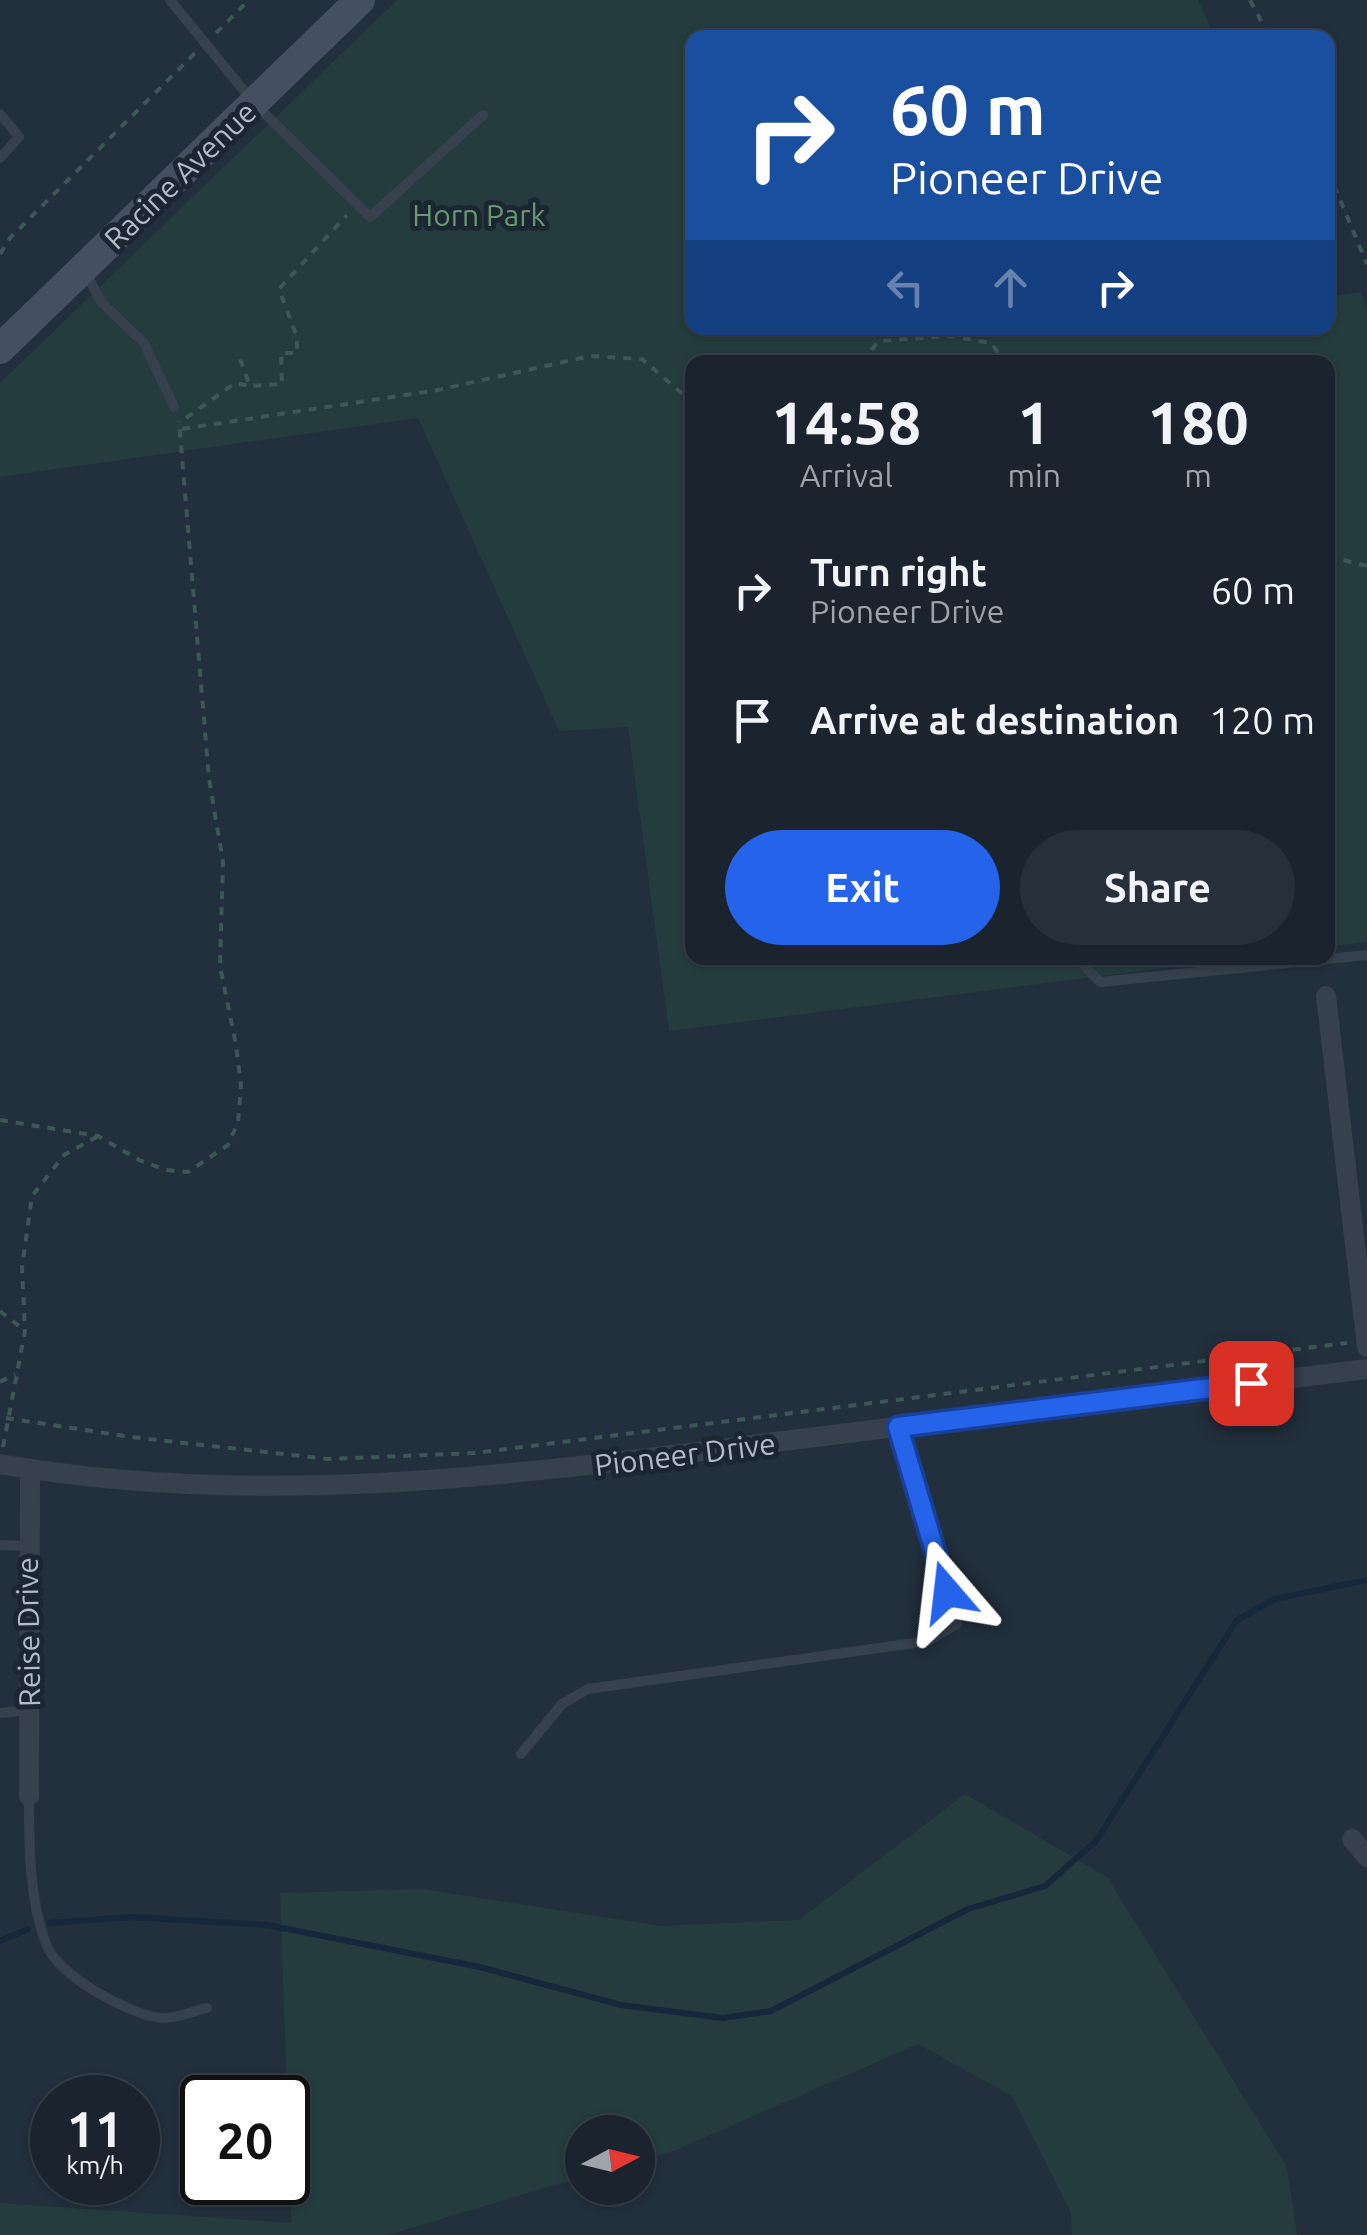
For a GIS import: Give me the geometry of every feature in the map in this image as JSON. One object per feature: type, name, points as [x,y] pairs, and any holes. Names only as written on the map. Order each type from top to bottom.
[{"type":"main road","name":"Racine Avenue","points":[[0,349],[360,0]]},
{"type":"street","points":[[1326,996],[1362,1344]]},
{"type":"street","name":"Pioneer Drive","points":[[1,1464],[212,1486],[374,1486],[522,1475],[1367,1369]]},
{"type":"street","name":"Reise Drive","points":[[29,1796],[30,1468]]},
{"type":"street","points":[[1352,1839],[1367,1857]]},
{"type":"lane","points":[[170,0],[254,102],[370,217],[483,116]]},
{"type":"lane","points":[[0,114],[19,137],[0,158]]},
{"type":"lane","points":[[83,270],[102,303],[144,343],[174,407]]},
{"type":"lane","points":[[1335,958],[1367,955]]},
{"type":"lane","points":[[1084,965],[1100,982],[1268,965]]},
{"type":"lane","points":[[521,1754],[562,1704],[588,1689],[928,1641],[957,1624],[898,1427]]},
{"type":"lane","points":[[0,1545],[27,1546]]},
{"type":"lane","points":[[0,1713],[29,1710]]},
{"type":"lane","points":[[29,1796],[30,1867],[46,1946],[63,1969],[105,1996],[162,2018],[208,2008]]},
{"type":"path","points":[[0,254],[10,238],[250,0]]},
{"type":"path","points":[[1250,0],[1266,30]]},
{"type":"path","points":[[1335,188],[1367,264]]},
{"type":"path","points":[[181,426],[235,383],[282,384],[281,353],[297,352],[297,336],[279,289],[303,258],[357,205]]},
{"type":"path","points":[[867,355],[880,341],[950,336],[991,343],[1000,355]]},
{"type":"path","points":[[181,426],[418,393],[590,356],[642,359],[685,396]]},
{"type":"path","points":[[240,359],[250,386]]},
{"type":"path","points":[[0,1120],[98,1136],[139,1160],[166,1170],[188,1172],[228,1145],[238,1122],[236,1046],[220,966],[223,862],[209,779],[181,426],[174,407]]},
{"type":"path","points":[[1335,558],[1367,566]]},
{"type":"path","points":[[1,1464],[6,1418],[25,1331],[22,1266],[32,1196],[64,1155],[98,1136]]},
{"type":"path","points":[[0,1311],[25,1331]]},
{"type":"path","points":[[6,1418],[131,1438],[371,1460],[475,1453],[1362,1344]]},
{"type":"path","points":[[0,1382],[15,1374]]},
{"type":"green space","name":"Horn Park","points":[[397,0],[1198,0],[1212,30],[685,30],[685,335],[1335,335],[1335,296],[1361,292],[1367,309],[1367,942],[1335,946],[1335,355],[685,355],[685,965],[1189,965],[669,1031],[628,727],[559,731],[418,418],[0,477],[0,383]]},
{"type":"green space","points":[[965,1794],[1107,1877],[1287,2167],[1297,2235],[1072,2235],[1071,2213],[1012,2096],[918,2044],[655,2156],[655,2115],[565,2115],[565,2182],[388,2235],[0,2235],[0,2203],[291,2223],[290,2205],[310,2205],[310,2075],[286,2075],[280,1893],[423,1889],[661,1926],[799,1920]]},
{"type":"waterway","points":[[50,1923],[131,1917],[267,1925],[480,1967],[621,2005],[723,2018],[771,2011],[968,1909],[1045,1886],[1096,1841],[1237,1620],[1275,1599],[1367,1580]]},
{"type":"waterway","points":[[0,1941],[28,1929]]},
{"type":"route","points":[[947,1592],[898,1427],[1251,1383]]}]
